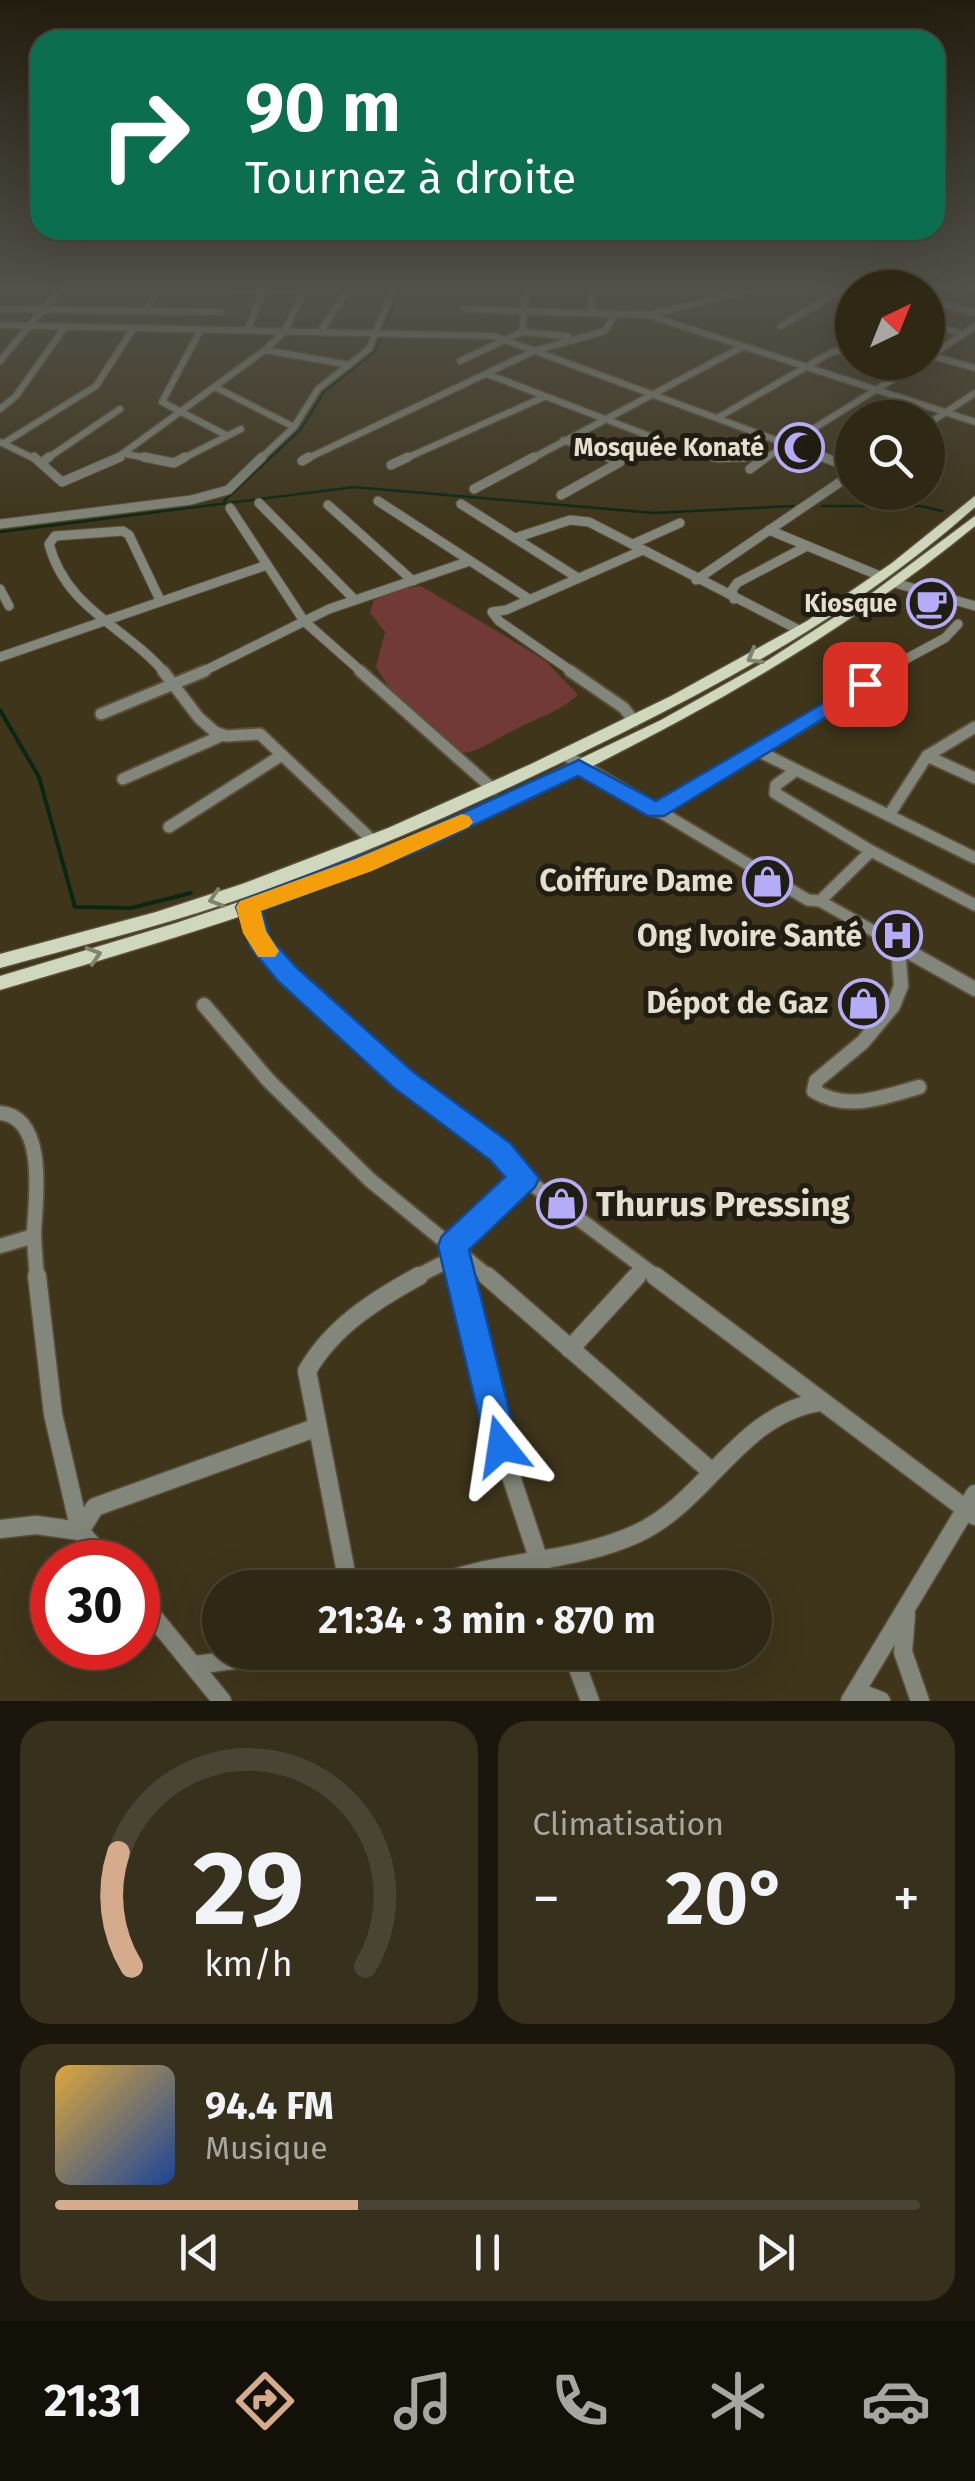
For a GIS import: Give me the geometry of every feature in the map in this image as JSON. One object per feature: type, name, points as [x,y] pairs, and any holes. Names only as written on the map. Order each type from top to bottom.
[{"type":"main road","points":[[0,982],[248,907],[413,844],[572,761],[719,696],[820,636],[975,500]]},
{"type":"main road","points":[[0,961],[245,890],[572,761],[634,720],[887,580],[975,520]]},
{"type":"street","points":[[0,410],[16,396],[35,368]]},
{"type":"street","points":[[2,443],[96,386],[107,368]]},
{"type":"street","points":[[178,368],[161,398],[165,406],[226,435]]},
{"type":"street","points":[[2,443],[18,445],[64,482],[126,454],[241,368]]},
{"type":"street","points":[[0,524],[220,494],[294,427],[318,390],[345,368]]},
{"type":"street","points":[[302,461],[498,368]]},
{"type":"street","points":[[583,368],[835,464]]},
{"type":"street","points":[[474,489],[701,368]]},
{"type":"street","points":[[719,417],[802,368]]},
{"type":"street","points":[[813,368],[975,422]]},
{"type":"street","points":[[487,374],[719,458],[768,456]]},
{"type":"street","points":[[750,469],[892,380]]},
{"type":"street","points":[[215,387],[294,427]]},
{"type":"street","points":[[946,412],[975,394]]},
{"type":"street","points":[[391,465],[544,396]]},
{"type":"street","points":[[41,462],[120,409]]},
{"type":"street","points":[[126,454],[174,463],[241,429]]},
{"type":"street","points":[[561,495],[620,462],[564,440]]},
{"type":"street","points":[[696,580],[835,483]]},
{"type":"street","points":[[378,501],[530,600]]},
{"type":"street","points":[[259,504],[354,599]]},
{"type":"street","points":[[461,504],[578,578]]},
{"type":"street","points":[[328,505],[413,581]]},
{"type":"street","points":[[230,508],[304,621],[494,789]]},
{"type":"street","points":[[514,538],[580,520],[799,630]]},
{"type":"street","points":[[632,544],[680,523]]},
{"type":"street","points":[[769,530],[887,580],[975,606]]},
{"type":"street","points":[[160,600],[123,531],[55,536],[50,544],[52,560],[76,598],[148,656],[213,731],[223,735]]},
{"type":"street","points":[[734,599],[732,590],[738,583],[808,546]]},
{"type":"street","points":[[634,720],[624,708],[499,622],[492,612],[530,600],[643,550]]},
{"type":"street","points":[[102,714],[176,685],[354,599],[467,562]]},
{"type":"street","points":[[0,658],[268,565]]},
{"type":"street","points":[[0,589],[9,606]]},
{"type":"street","points":[[656,811],[808,718],[850,697],[890,664],[945,638],[958,624]]},
{"type":"street","points":[[889,815],[927,756],[975,726]]},
{"type":"street","points":[[123,779],[223,735],[256,732],[373,841]]},
{"type":"street","points":[[758,752],[843,797],[975,858]]},
{"type":"street","points":[[169,827],[282,755]]},
{"type":"street","points":[[927,756],[975,778]]},
{"type":"street","points":[[572,761],[808,900],[820,902],[975,989]]},
{"type":"street","points":[[795,771],[776,785],[774,793],[871,852],[975,905]]},
{"type":"street","points":[[820,902],[871,852]]},
{"type":"street","points":[[248,907],[260,942],[287,974],[402,1079],[500,1152],[524,1178],[820,1402],[972,1507],[854,1696],[881,1701]]},
{"type":"street","points":[[898,946],[901,986],[894,1006],[863,1042],[816,1081],[814,1092],[825,1100],[850,1104],[920,1088]]},
{"type":"street","points":[[204,1005],[306,1120],[370,1180],[712,1472]]},
{"type":"street","points":[[0,1113],[11,1114],[24,1126],[38,1174],[34,1236],[53,1414],[80,1530],[88,1540]]},
{"type":"street","points":[[344,1570],[314,1428],[307,1371],[322,1347],[384,1296],[454,1251],[524,1178]]},
{"type":"street","points":[[0,1246],[34,1236]]},
{"type":"street","points":[[454,1251],[496,1428],[541,1570]]},
{"type":"street","points":[[570,1348],[644,1268]]},
{"type":"street","points":[[484,1570],[538,1561],[636,1534],[663,1516],[768,1420],[794,1406],[820,1402]]},
{"type":"street","points":[[80,1530],[95,1507],[314,1428]]},
{"type":"street","points":[[0,1528],[36,1525],[80,1530]]},
{"type":"street","points":[[906,1610],[904,1652],[920,1701]]},
{"type":"street","points":[[160,1625],[222,1701]]},
{"type":"street","points":[[194,1666],[202,1665]]},
{"type":"street","points":[[579,1670],[590,1701]]},
{"type":"shaded area","points":[[421,586],[545,660],[578,695],[555,711],[475,750],[457,751],[444,745],[417,721],[376,667],[385,632],[370,613],[374,600],[395,590]]},
{"type":"waterway","points":[[224,501],[301,429],[324,392],[354,368]]},
{"type":"waterway","points":[[0,532],[354,487],[654,513],[794,506]]},
{"type":"waterway","points":[[822,506],[921,506],[942,511]]},
{"type":"waterway","points":[[0,710],[39,777],[75,907],[131,908],[191,893]]},
{"type":"slow traffic","points":[[267,951],[255,933],[248,907],[364,865],[462,822]]},
{"type":"place","name":"Mosquée Konaté","points":[[799,448]]},
{"type":"place","name":"Kiosque","points":[[932,604]]},
{"type":"place","name":"Coiffure Dame","points":[[768,881]]},
{"type":"place","name":"Ong Ivoire Santé","points":[[897,936]]},
{"type":"place","name":"Dépot de Gaz","points":[[863,1003]]},
{"type":"place","name":"Thurus Pressing","points":[[561,1204]]},
{"type":"route","points":[[501,1446],[476,1356],[453,1246],[524,1178],[500,1152],[402,1079],[287,974],[260,942],[248,907],[364,865],[579,767],[656,811],[818,712],[850,697],[865,684]]}]
